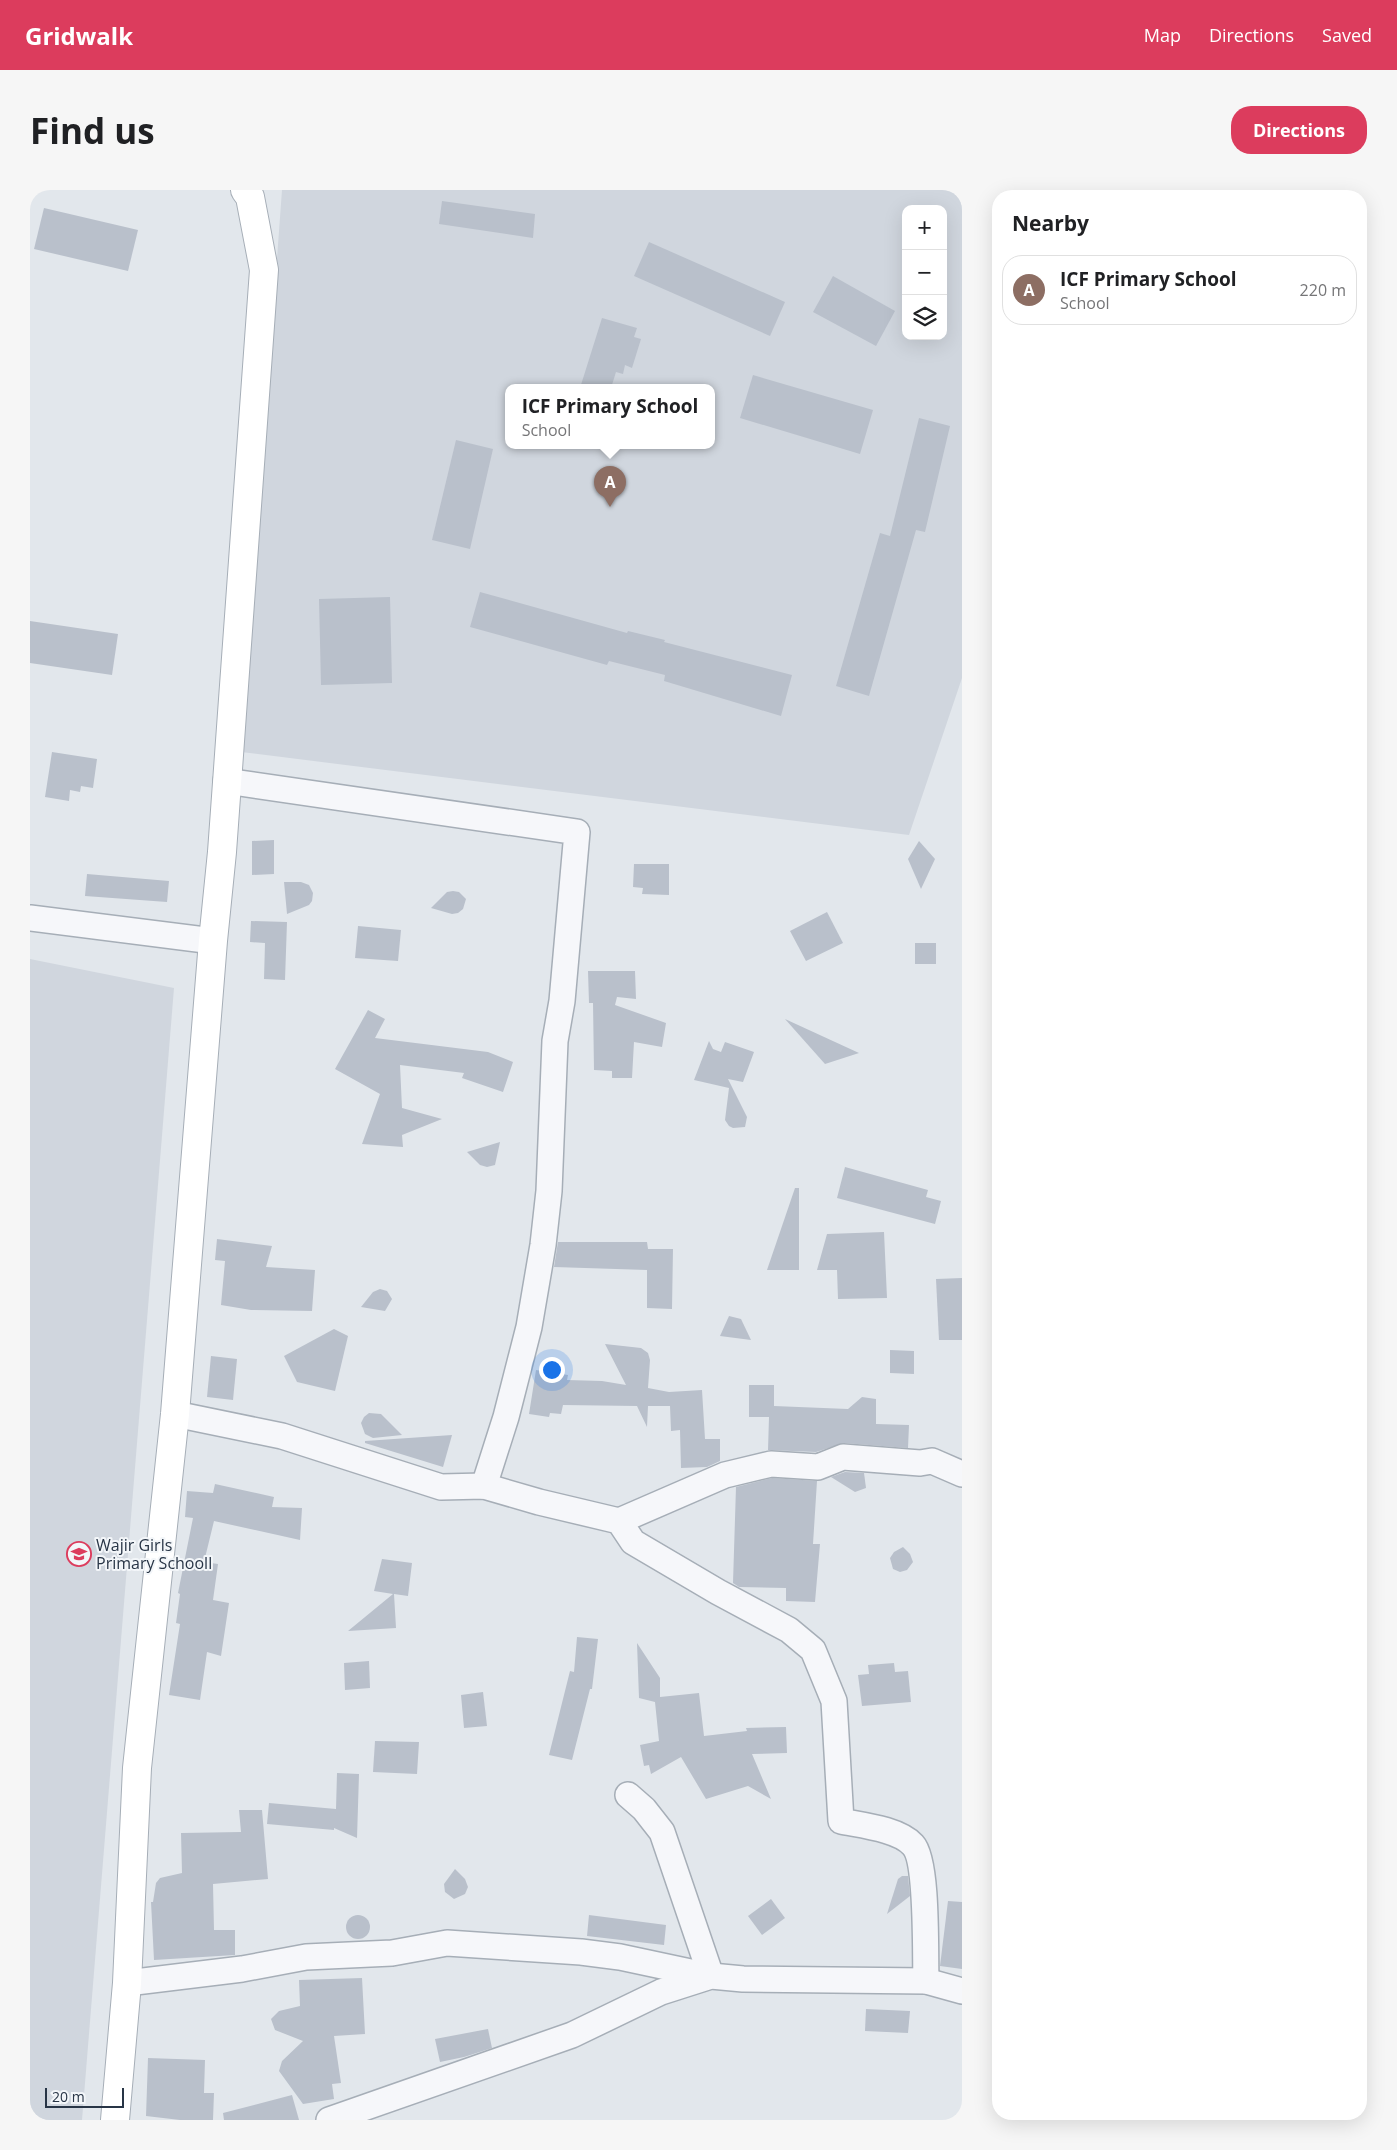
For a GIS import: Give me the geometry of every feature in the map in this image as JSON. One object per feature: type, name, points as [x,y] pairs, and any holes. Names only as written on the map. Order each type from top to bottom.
[{"type":"street","points":[[115,2120],[127,1982],[138,1768],[175,1414],[213,941],[222,852],[264,270],[250,197],[245,190]]},
{"type":"street","points":[[226,781],[578,832],[562,1001],[555,1042],[548,1191],[543,1245],[529,1327],[506,1417],[484,1486]]},
{"type":"street","points":[[30,918],[213,941]]},
{"type":"street","points":[[175,1414],[282,1436],[441,1486],[484,1486],[539,1502],[619,1521],[725,1475],[770,1464],[818,1467],[843,1457],[920,1463],[932,1461],[962,1474]]},
{"type":"street","points":[[619,1521],[634,1542],[718,1592],[789,1630],[813,1650],[834,1701],[840,1821],[892,1832],[913,1845],[923,1873],[926,1981]]},
{"type":"street","points":[[628,1795],[644,1809],[662,1832],[711,1976]]},
{"type":"street","points":[[127,1982],[242,1970],[306,1957],[392,1953],[446,1943],[581,1952],[620,1957],[711,1976],[743,1979],[926,1981],[962,1991]]},
{"type":"street","points":[[330,2120],[572,2035],[661,1992],[711,1976]]},
{"type":"shaded area","points":[[282,190],[962,190],[962,678],[909,835],[241,752]]},
{"type":"shaded area","name":"Wajir Girls Primary Schooll","points":[[30,959],[174,988],[82,2120],[30,2120]]},
{"type":"building","points":[[442,201],[535,214],[533,238],[439,224]]},
{"type":"building","points":[[44,208],[138,230],[128,271],[34,249]]},
{"type":"building","points":[[649,242],[785,302],[770,336],[634,276]]},
{"type":"building","points":[[833,276],[895,311],[876,346],[813,312]]},
{"type":"building","points":[[602,318],[637,328],[634,337],[641,339],[632,368],[625,365],[623,374],[616,372],[612,384],[581,384]]},
{"type":"building","points":[[753,375],[873,410],[860,454],[740,418]]},
{"type":"building","points":[[919,418],[950,426],[925,532],[916,530],[869,696],[836,686],[880,533],[890,536]]},
{"type":"building","points":[[456,440],[493,449],[470,549],[432,540]]},
{"type":"building","points":[[480,592],[627,633],[628,631],[665,640],[664,642],[792,675],[781,716],[664,681],[665,675],[609,661],[607,665],[470,627]]},
{"type":"building","points":[[390,597],[392,683],[321,685],[319,599]]},
{"type":"building","points":[[30,621],[118,634],[112,675],[30,663]]},
{"type":"building","points":[[52,752],[97,759],[93,788],[81,786],[80,792],[70,790],[69,801],[45,797]]},
{"type":"building","points":[[274,840],[274,874],[252,875],[252,841]]},
{"type":"building","points":[[919,841],[935,859],[921,889],[908,859]]},
{"type":"building","points":[[634,864],[669,864],[669,895],[642,894],[643,888],[633,887]]},
{"type":"building","points":[[87,874],[169,881],[167,902],[85,896]]},
{"type":"building","points":[[284,882],[301,882],[309,885],[313,893],[312,901],[309,905],[287,914]]},
{"type":"building","points":[[447,892],[459,892],[466,899],[463,909],[458,913],[452,914],[431,908]]},
{"type":"building","points":[[827,912],[843,943],[806,961],[790,931]]},
{"type":"building","points":[[251,921],[287,922],[285,980],[264,979],[265,943],[250,942]]},
{"type":"building","points":[[358,926],[401,930],[398,961],[355,958]]},
{"type":"building","points":[[915,943],[936,943],[936,964],[915,964]]},
{"type":"building","points":[[588,971],[635,971],[636,999],[617,997],[615,1005],[666,1023],[662,1047],[634,1042],[632,1078],[612,1078],[612,1071],[594,1070],[593,1003],[589,1003]]},
{"type":"building","points":[[368,1010],[385,1019],[375,1038],[488,1052],[513,1062],[503,1092],[462,1078],[464,1073],[400,1065],[402,1108],[442,1119],[402,1135],[403,1147],[362,1144],[380,1094],[335,1069]]},
{"type":"building","points":[[785,1019],[859,1053],[825,1064]]},
{"type":"building","points":[[709,1041],[713,1049],[721,1052],[725,1042],[754,1052],[743,1082],[728,1079],[747,1117],[745,1127],[733,1128],[725,1120],[729,1088],[694,1080]]},
{"type":"building","points":[[500,1142],[495,1165],[487,1167],[480,1165],[467,1152]]},
{"type":"building","points":[[845,1167],[928,1190],[926,1197],[941,1201],[935,1224],[837,1198]]},
{"type":"building","points":[[795,1188],[799,1188],[799,1270],[767,1270]]},
{"type":"building","points":[[884,1232],[887,1298],[838,1299],[837,1270],[817,1270],[827,1234]]},
{"type":"building","points":[[217,1239],[272,1246],[266,1267],[315,1270],[312,1311],[251,1310],[221,1305],[225,1261],[215,1260]]},
{"type":"building","points":[[558,1242],[647,1242],[648,1249],[673,1249],[672,1309],[647,1308],[647,1270],[554,1267]]},
{"type":"building","points":[[962,1278],[962,1340],[939,1340],[936,1279]]},
{"type":"building","points":[[380,1289],[387,1291],[392,1299],[385,1311],[361,1307],[373,1292]]},
{"type":"building","points":[[729,1316],[741,1319],[751,1340],[720,1336]]},
{"type":"building","points":[[334,1329],[348,1336],[335,1391],[297,1382],[284,1356]]},
{"type":"building","points":[[605,1344],[641,1348],[648,1353],[650,1360],[648,1388],[669,1392],[702,1390],[705,1439],[720,1439],[720,1461],[707,1467],[681,1468],[680,1430],[671,1431],[670,1406],[648,1406],[647,1427],[637,1406],[563,1405],[561,1414],[550,1413],[549,1417],[529,1414],[536,1370],[568,1375],[567,1380],[602,1381],[626,1385]]},
{"type":"building","points":[[890,1350],[914,1351],[914,1374],[890,1373]]},
{"type":"building","points":[[211,1356],[237,1359],[233,1400],[207,1397]]},
{"type":"building","points":[[749,1385],[774,1385],[774,1406],[848,1409],[862,1397],[876,1399],[876,1424],[909,1425],[908,1448],[844,1443],[816,1452],[768,1450],[769,1417],[749,1417]]},
{"type":"building","points":[[369,1413],[381,1414],[402,1435],[373,1438],[365,1434],[361,1423]]},
{"type":"building","points":[[452,1435],[443,1467],[365,1443],[365,1441]]},
{"type":"building","points":[[845,1472],[864,1473],[866,1488],[855,1492],[831,1477]]},
{"type":"building","points":[[772,1478],[817,1481],[813,1544],[820,1544],[815,1602],[786,1601],[786,1588],[739,1587],[733,1583],[736,1487]]},
{"type":"building","points":[[215,1484],[274,1497],[272,1507],[302,1508],[300,1540],[214,1521],[204,1562],[218,1564],[213,1600],[229,1603],[221,1656],[207,1652],[200,1700],[169,1695],[180,1624],[176,1623],[180,1594],[178,1593],[193,1518],[185,1517],[187,1491],[213,1493]]},
{"type":"building","points":[[903,1547],[910,1554],[913,1562],[907,1570],[900,1572],[893,1569],[890,1558],[894,1552]]},
{"type":"building","points":[[382,1559],[412,1563],[408,1596],[394,1594],[396,1628],[348,1631],[393,1594],[374,1591]]},
{"type":"building","points":[[577,1637],[598,1639],[592,1689],[590,1689],[572,1760],[549,1755],[570,1671],[574,1672]]},
{"type":"building","points":[[637,1643],[660,1678],[660,1697],[699,1693],[704,1736],[747,1731],[746,1728],[786,1727],[787,1753],[752,1754],[771,1799],[748,1786],[706,1799],[681,1757],[651,1774],[649,1765],[644,1766],[640,1745],[659,1741],[655,1702],[639,1698]]},
{"type":"building","points":[[369,1661],[370,1688],[345,1690],[344,1663]]},
{"type":"building","points":[[894,1663],[895,1672],[908,1671],[911,1702],[862,1706],[858,1675],[869,1674],[868,1665]]},
{"type":"building","points":[[483,1692],[487,1726],[464,1728],[461,1695]]},
{"type":"building","points":[[375,1741],[419,1742],[417,1774],[373,1772]]},
{"type":"building","points":[[337,1773],[359,1774],[357,1838],[334,1828],[334,1830],[267,1824],[269,1803],[336,1809]]},
{"type":"building","points":[[239,1810],[262,1810],[268,1879],[213,1884],[214,1930],[235,1930],[235,1955],[154,1960],[151,1902],[153,1902],[156,1883],[160,1878],[182,1873],[181,1833],[241,1832]]},
{"type":"building","points":[[455,1869],[465,1879],[468,1887],[465,1894],[454,1899],[445,1892],[444,1884]]},
{"type":"building","points":[[902,1876],[908,1876],[910,1896],[887,1914],[898,1879]]},
{"type":"building","points":[[771,1899],[785,1918],[762,1935],[748,1916]]},
{"type":"building","points":[[948,1901],[962,1902],[962,1969],[940,1966]]},
{"type":"building","points":[[358,1915],[363,1916],[369,1922],[369,1932],[363,1938],[358,1939],[353,1938],[347,1932],[346,1927],[347,1922],[353,1916]]},
{"type":"building","points":[[589,1915],[666,1925],[664,1945],[587,1936]]},
{"type":"building","points":[[362,1978],[365,2034],[334,2036],[341,2083],[332,2084],[334,2099],[303,2104],[279,2071],[282,2061],[303,2041],[275,2030],[271,2019],[279,2011],[300,2006],[299,1980]]},
{"type":"building","points":[[866,2009],[910,2011],[908,2033],[865,2031]]},
{"type":"building","points":[[488,2029],[492,2048],[440,2062],[435,2039]]},
{"type":"building","points":[[148,2058],[205,2060],[204,2093],[214,2093],[213,2120],[180,2120],[146,2116]]},
{"type":"building","points":[[292,2095],[299,2120],[224,2120],[223,2113]]},
{"type":"place","name":"ICF Primary School","points":[[610,507]]},
{"type":"place","name":"Wajir Girls Primary Schooll","points":[[79,1554]]}]
